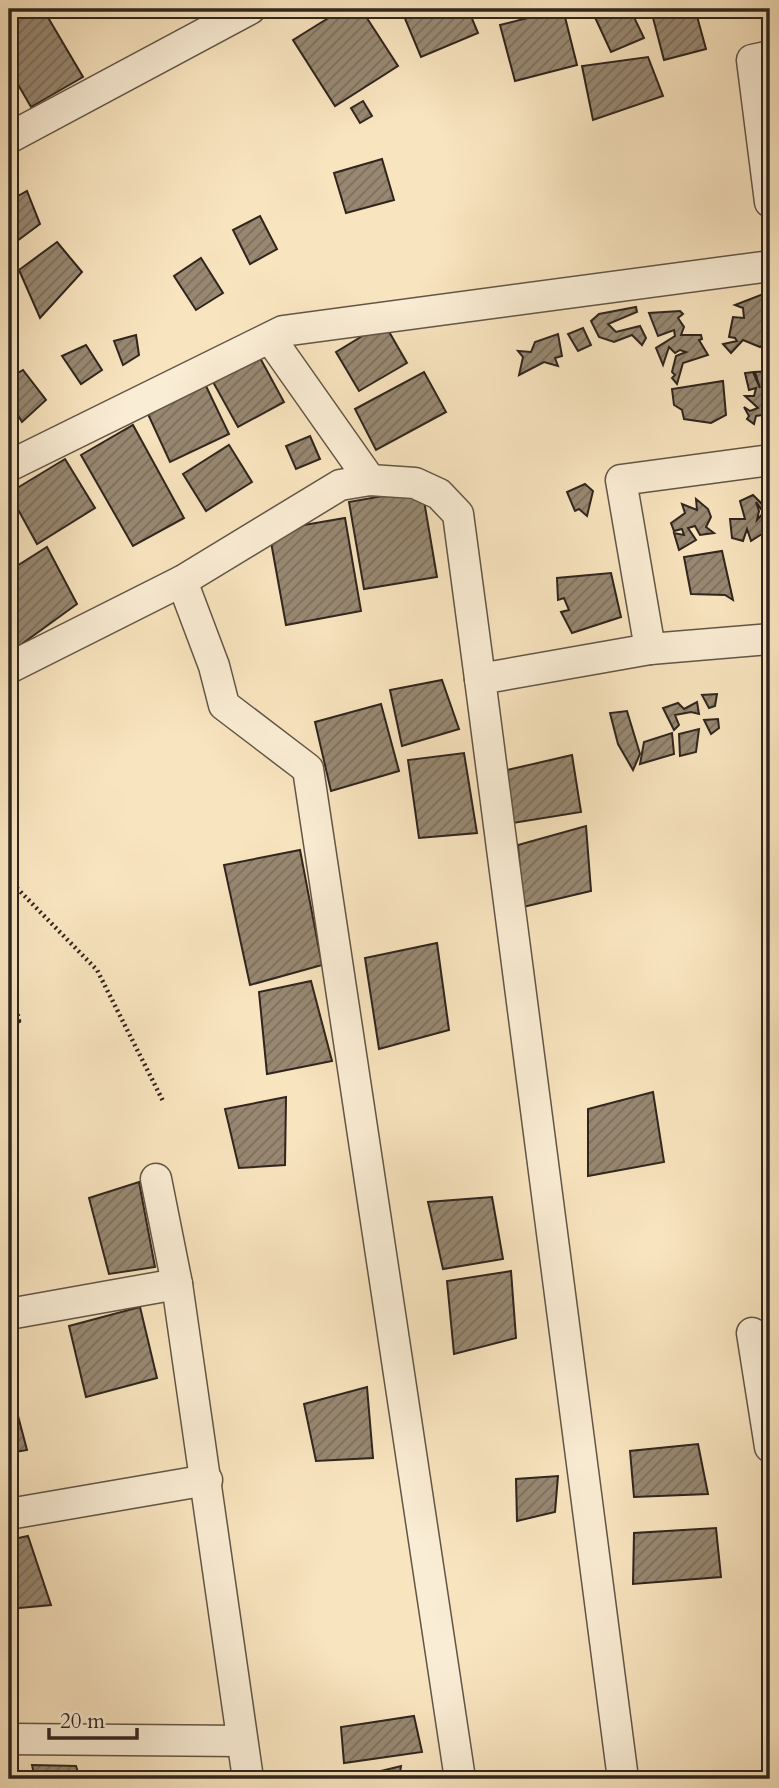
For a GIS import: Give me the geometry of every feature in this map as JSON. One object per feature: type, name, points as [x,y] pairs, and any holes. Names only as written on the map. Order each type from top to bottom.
[{"type":"street","points":[[9,138],[250,9]]},
{"type":"street","points":[[770,57],[752,60],[770,202]]},
{"type":"street","points":[[9,466],[283,331],[770,266]]},
{"type":"street","points":[[270,338],[370,480]]},
{"type":"street","points":[[650,649],[621,480],[770,460]]},
{"type":"street","points":[[9,668],[182,581],[340,485],[370,480],[415,483],[439,494],[458,514],[623,1779]]},
{"type":"street","points":[[182,581],[214,666],[224,705],[308,769],[460,1779]]},
{"type":"street","points":[[480,679],[650,649],[770,639]]},
{"type":"street","points":[[156,1179],[177,1284],[248,1779]]},
{"type":"street","points":[[9,1314],[177,1284]]},
{"type":"street","points":[[752,1333],[770,1447]]},
{"type":"street","points":[[9,1514],[206,1480]]},
{"type":"street","points":[[9,1739],[242,1741]]},
{"type":"path","points":[[9,880],[97,970],[163,1101]]},
{"type":"path","points":[[9,971],[19,1021],[9,1024]]},
{"type":"building","points":[[9,9],[43,9],[83,77],[31,107],[9,69]]},
{"type":"building","points":[[343,9],[361,9],[398,66],[335,106],[293,40]]},
{"type":"building","points":[[401,9],[468,9],[478,33],[421,57]]},
{"type":"building","points":[[563,9],[577,65],[515,81],[500,25]]},
{"type":"building","points":[[603,9],[630,9],[644,38],[611,52],[593,13]]},
{"type":"building","points":[[671,9],[695,9],[706,49],[664,60],[652,14]]},
{"type":"building","points":[[648,57],[663,96],[593,120],[582,66]]},
{"type":"building","points":[[363,101],[372,116],[360,123],[351,108]]},
{"type":"building","points":[[382,159],[394,200],[346,213],[334,173]]},
{"type":"building","points":[[27,191],[40,224],[9,247],[9,201]]},
{"type":"building","points":[[260,216],[277,249],[250,264],[233,230]]},
{"type":"building","points":[[57,242],[82,272],[40,318],[19,270]]},
{"type":"building","points":[[201,258],[223,293],[196,310],[174,276]]},
{"type":"building","points":[[765,290],[769,296],[770,338],[760,347],[743,340],[731,353],[723,344],[737,341],[729,337],[733,317],[744,318],[743,308],[735,305],[761,295]]},
{"type":"building","points":[[636,307],[637,312],[608,324],[616,332],[640,326],[646,338],[642,345],[632,335],[614,342],[599,337],[591,321],[599,314]]},
{"type":"building","points":[[680,311],[683,314],[678,318],[684,327],[681,335],[701,335],[702,339],[699,340],[708,355],[683,363],[677,384],[672,378],[675,375],[672,372],[676,356],[686,352],[680,350],[675,353],[669,347],[663,365],[656,348],[675,336],[674,330],[658,336],[649,313]]},
{"type":"building","points":[[384,323],[407,363],[359,391],[336,352]]},
{"type":"building","points":[[583,328],[591,345],[578,351],[568,334]]},
{"type":"building","points":[[558,334],[562,356],[555,358],[558,366],[544,362],[519,375],[523,357],[518,351],[531,352],[535,342]]},
{"type":"building","points":[[136,335],[139,355],[123,365],[114,341]]},
{"type":"building","points":[[86,345],[102,370],[81,384],[62,356]]},
{"type":"building","points":[[259,356],[284,402],[238,427],[213,382]]},
{"type":"building","points":[[23,370],[46,400],[22,422],[9,400],[9,378]]},
{"type":"building","points":[[770,371],[770,414],[756,416],[754,424],[747,419],[749,416],[744,407],[750,411],[758,408],[745,396],[754,396],[756,388],[749,390],[745,373],[753,372],[760,388],[755,372]]},
{"type":"building","points":[[424,372],[446,412],[376,450],[355,409]]},
{"type":"building","points":[[723,381],[726,415],[711,423],[684,419],[682,410],[674,405],[672,389]]},
{"type":"building","points":[[205,384],[229,434],[170,462],[147,412]]},
{"type":"building","points":[[133,425],[184,518],[133,546],[81,455]]},
{"type":"building","points":[[310,436],[320,459],[296,469],[286,446]]},
{"type":"building","points":[[229,445],[252,482],[206,511],[183,474]]},
{"type":"building","points":[[65,459],[95,508],[37,544],[9,493]]},
{"type":"building","points":[[585,484],[593,491],[587,516],[579,509],[575,511],[567,492]]},
{"type":"building","points":[[422,489],[437,577],[364,589],[349,502]]},
{"type":"building","points":[[753,495],[765,507],[761,509],[756,502],[759,511],[757,520],[766,510],[768,513],[765,518],[768,530],[751,541],[747,529],[743,541],[732,538],[730,519],[745,519],[740,501]]},
{"type":"building","points":[[696,499],[708,509],[711,517],[706,527],[714,533],[700,535],[695,526],[688,528],[696,540],[679,550],[674,533],[684,535],[682,529],[674,531],[671,523],[685,513],[682,504],[697,510]]},
{"type":"building","points":[[345,518],[361,611],[286,625],[269,531]]},
{"type":"building","points":[[47,547],[77,604],[19,646],[9,628],[9,571]]},
{"type":"building","points":[[722,551],[733,600],[725,595],[691,594],[684,557]]},
{"type":"building","points":[[611,573],[621,617],[572,633],[561,612],[569,610],[564,598],[558,600],[557,578]]},
{"type":"building","points":[[442,680],[459,729],[402,746],[390,690]]},
{"type":"building","points":[[717,694],[715,706],[709,708],[702,695]]},
{"type":"building","points":[[697,702],[699,714],[691,712],[675,715],[679,725],[674,730],[663,708],[678,703],[684,709]]},
{"type":"building","points":[[381,704],[399,771],[331,791],[315,722]]},
{"type":"building","points":[[627,711],[640,754],[633,770],[618,744],[610,713]]},
{"type":"building","points":[[718,719],[719,728],[711,734],[704,720]]},
{"type":"building","points":[[699,729],[696,752],[680,756],[679,734]]},
{"type":"building","points":[[672,733],[674,754],[640,764],[644,742]]},
{"type":"building","points":[[464,753],[477,833],[419,838],[408,760]]},
{"type":"building","points":[[572,755],[581,812],[507,824],[503,771]]},
{"type":"building","points":[[586,826],[591,891],[523,907],[518,845]]},
{"type":"building","points":[[300,850],[322,965],[250,985],[224,865]]},
{"type":"building","points":[[437,943],[449,1030],[379,1049],[365,958]]},
{"type":"building","points":[[311,981],[332,1061],[267,1074],[259,992]]},
{"type":"building","points":[[653,1092],[664,1162],[588,1176],[588,1109]]},
{"type":"building","points":[[286,1097],[285,1165],[239,1168],[225,1109]]},
{"type":"building","points":[[139,1182],[155,1267],[109,1274],[89,1198]]},
{"type":"building","points":[[492,1197],[503,1259],[443,1269],[428,1202]]},
{"type":"building","points":[[511,1271],[516,1338],[454,1354],[447,1281]]},
{"type":"building","points":[[140,1307],[157,1378],[86,1397],[69,1326]]},
{"type":"building","points":[[9,1382],[27,1450],[9,1453]]},
{"type":"building","points":[[367,1387],[373,1458],[316,1461],[304,1404]]},
{"type":"building","points":[[698,1444],[708,1494],[634,1497],[630,1451]]},
{"type":"building","points":[[558,1476],[555,1512],[517,1521],[516,1479]]},
{"type":"building","points":[[716,1528],[721,1577],[633,1584],[634,1533]]},
{"type":"building","points":[[28,1536],[51,1605],[9,1609],[9,1540]]},
{"type":"building","points":[[414,1716],[422,1752],[344,1763],[341,1727]]},
{"type":"building","points":[[32,1765],[76,1766],[80,1779],[35,1779]]},
{"type":"building","points":[[401,1766],[399,1779],[348,1779]]}]
